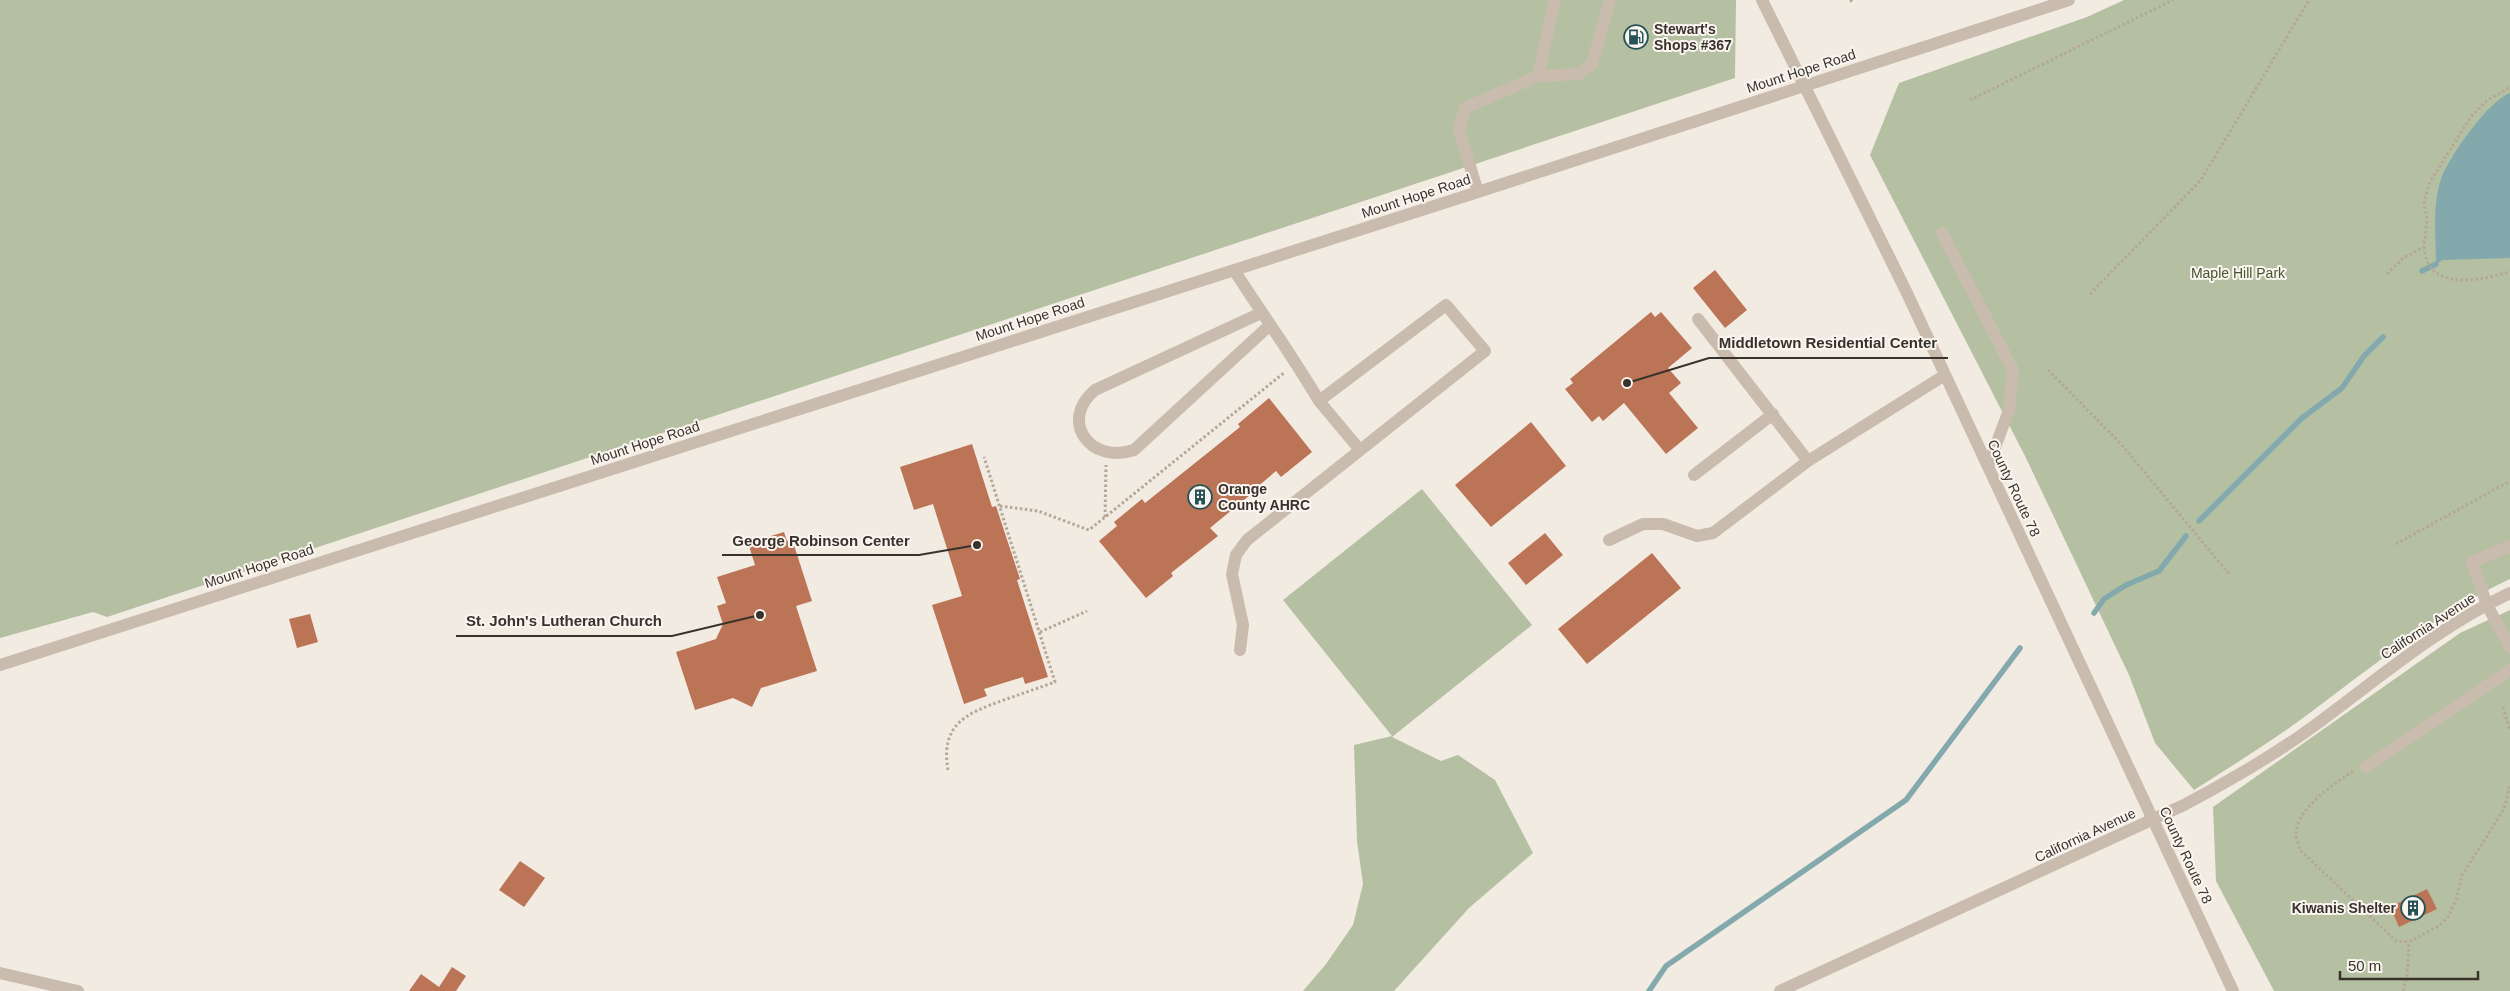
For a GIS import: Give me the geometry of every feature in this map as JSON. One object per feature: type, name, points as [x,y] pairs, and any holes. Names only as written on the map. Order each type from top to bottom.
[{"type":"street","points":[[1538,76],[1555,0]]},
{"type":"street","points":[[1478,192],[1459,130],[1465,108],[1538,76],[1579,74],[1592,64],[1610,0]]},
{"type":"street","name":"County Route 78","points":[[1762,0],[1806,84],[1945,375],[2233,991]]},
{"type":"street","name":"Mount Hope Road","points":[[0,665],[1478,192],[2069,0]]},
{"type":"street","points":[[1942,234],[2013,370],[2009,410],[1988,466]]},
{"type":"street","points":[[1234,270],[1261,313],[1297,363],[1319,401],[1360,450]]},
{"type":"street","points":[[1240,650],[1243,625],[1232,579],[1236,554],[1247,540],[1485,352],[1446,305],[1319,401]]},
{"type":"street","points":[[1261,313],[1102,385],[1086,396],[1079,415],[1080,430],[1090,444],[1106,453],[1125,453],[1134,450],[1270,325]]},
{"type":"street","points":[[1698,319],[1808,460]]},
{"type":"street","points":[[1609,540],[1643,524],[1662,524],[1697,536],[1713,534],[1808,460],[1945,375]]},
{"type":"street","points":[[1694,475],[1773,414]]},
{"type":"street","points":[[2510,546],[2472,562],[2487,605],[2510,647]]},
{"type":"street","name":"California Avenue","points":[[1780,991],[2153,820],[2227,782],[2270,757],[2407,656],[2487,605],[2510,593]]},
{"type":"street","points":[[2366,767],[2510,670]]},
{"type":"street","points":[[0,973],[78,991]]},
{"type":"path","points":[[1970,100],[2172,0]]},
{"type":"path","points":[[2090,294],[2201,180],[2309,0]]},
{"type":"path","points":[[2510,87],[2485,102],[2470,118],[2430,182],[2424,201],[2427,219],[2424,247],[2428,263],[2435,271],[2456,281],[2510,272]]},
{"type":"path","points":[[2388,274],[2403,258],[2424,247]]},
{"type":"path","points":[[1000,506],[1038,511],[1089,530],[1297,363]]},
{"type":"path","points":[[2048,370],[2122,445],[2229,574]]},
{"type":"path","points":[[1104,517],[1106,453]]},
{"type":"path","points":[[948,770],[947,743],[952,731],[962,720],[975,710],[1055,682],[984,456]]},
{"type":"path","points":[[2396,544],[2510,482]]},
{"type":"path","points":[[1040,632],[1086,611]]},
{"type":"path","points":[[2503,707],[2510,730]]},
{"type":"path","points":[[2353,771],[2329,788],[2303,814],[2296,832],[2300,850],[2386,934],[2396,941],[2409,942],[2440,926],[2448,917],[2456,900],[2462,875],[2504,809],[2510,785]]},
{"type":"path","points":[[2403,991],[2407,976],[2409,942]]},
{"type":"green space","points":[[0,0],[1736,0],[1735,78],[107,617],[93,612],[0,638]]},
{"type":"green space","name":"Maple Hill Park","points":[[2124,0],[2510,0],[2510,579],[2485,591],[2437,620],[2292,726],[2194,790],[2155,743],[2129,675],[2025,456],[1870,155],[1899,83],[2087,17]]},
{"type":"green space","points":[[1422,489],[1532,625],[1392,737],[1441,761],[1458,755],[1495,780],[1533,853],[1469,908],[1394,991],[1303,991],[1326,964],[1353,925],[1363,884],[1357,841],[1354,745],[1392,736],[1283,600]]},
{"type":"green space","points":[[2510,610],[2510,991],[2274,991],[2216,881],[2213,807],[2460,633]]},
{"type":"water","points":[[2510,93],[2510,258],[2443,260],[2436,264],[2436,199],[2445,169],[2481,118],[2501,98]]},
{"type":"building","points":[[1715,270],[1747,310],[1725,328],[1693,288]]},
{"type":"building","points":[[1651,312],[1655,317],[1661,312],[1692,348],[1668,368],[1681,383],[1669,393],[1698,428],[1666,454],[1624,403],[1603,421],[1599,416],[1592,422],[1565,389],[1573,383],[1570,379]]},
{"type":"building","name":"Orange County AHRC","points":[[1269,398],[1312,452],[1281,477],[1276,471],[1210,528],[1218,536],[1171,573],[1173,576],[1146,598],[1099,541],[1117,526],[1114,522],[1142,499],[1145,503],[1240,427],[1238,424]]},
{"type":"building","points":[[1531,422],[1566,466],[1491,527],[1455,485]]},
{"type":"building","points":[[972,444],[992,507],[996,506],[1020,579],[1017,580],[1048,677],[1025,684],[1023,677],[984,689],[987,696],[964,704],[932,605],[962,596],[933,504],[914,510],[900,467]]},
{"type":"building","points":[[784,532],[787,541],[792,539],[812,601],[796,606],[817,671],[761,688],[752,707],[733,698],[695,710],[676,652],[716,639],[723,624],[717,606],[726,603],[717,577],[755,565],[748,543]]},
{"type":"building","points":[[1545,533],[1563,555],[1526,585],[1508,563]]},
{"type":"building","points":[[1652,553],[1681,588],[1587,664],[1558,629]]},
{"type":"building","points":[[310,614],[318,642],[297,648],[289,619]]},
{"type":"building","points":[[520,861],[545,878],[524,907],[499,890]]},
{"type":"building","name":"Kiwanis Shelter","points":[[2427,889],[2437,909],[2399,927],[2390,907]]},
{"type":"building","points":[[452,967],[466,976],[456,991],[409,991],[421,974],[439,987]]},
{"type":"waterway","points":[[2422,271],[2436,264]]},
{"type":"waterway","points":[[2199,521],[2302,418],[2342,388],[2364,356],[2383,337]]},
{"type":"waterway","points":[[2094,613],[2104,599],[2126,585],[2159,571],[2186,536]]},
{"type":"waterway","points":[[1649,991],[1666,966],[1906,800],[2020,648]]},
{"type":"place","name":"Stewart's Shops #367","points":[[1636,37]]},
{"type":"place","name":"Middletown Residential Center","points":[[1627,383]]},
{"type":"place","name":"Orange County AHRC","points":[[1200,497]]},
{"type":"place","name":"George Robinson Center","points":[[977,545]]},
{"type":"place","name":"St. John's Lutheran Church","points":[[760,615]]},
{"type":"place","name":"Kiwanis Shelter","points":[[2413,908]]}]
